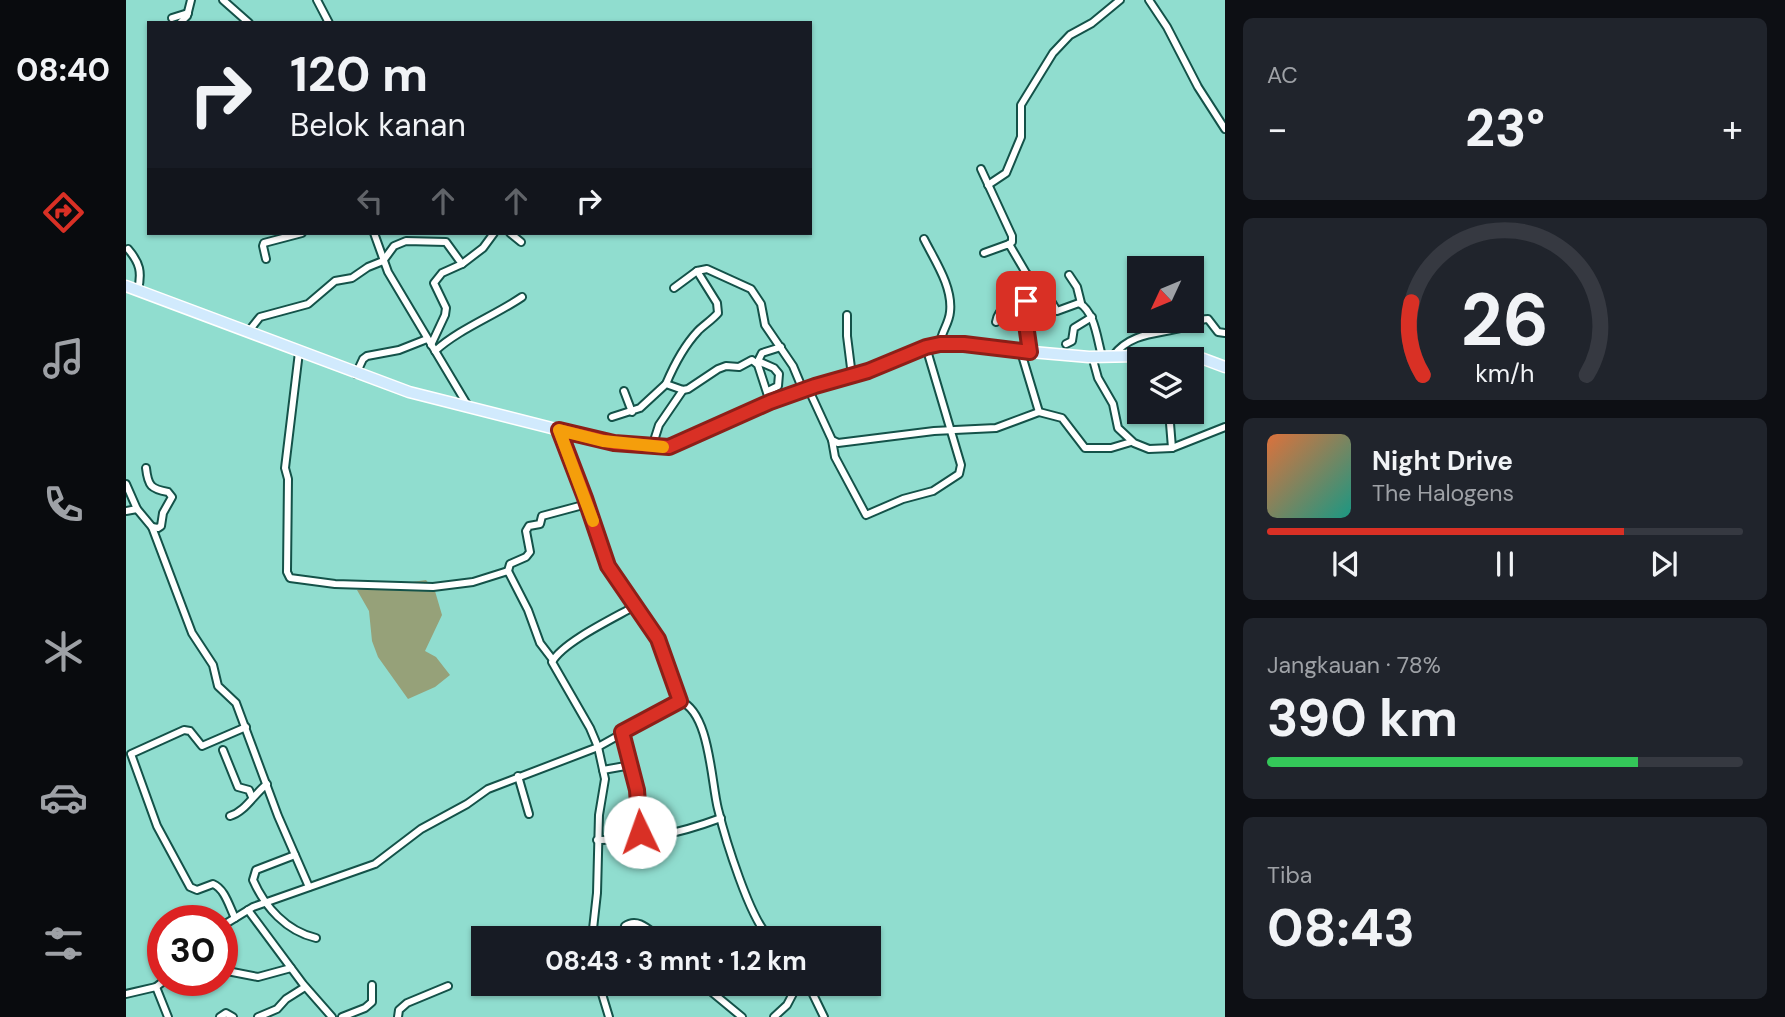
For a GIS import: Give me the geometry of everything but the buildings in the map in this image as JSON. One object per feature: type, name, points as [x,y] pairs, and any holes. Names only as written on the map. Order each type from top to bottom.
[{"type":"main road","points":[[126,286],[409,392],[603,441],[652,447],[677,445],[770,402],[940,344],[964,344],[1026,352],[1127,356]]},
{"type":"main road","points":[[1204,359],[1225,367]]},
{"type":"street","points":[[182,21],[188,13],[191,0]]},
{"type":"street","points":[[223,0],[247,21]]},
{"type":"street","points":[[317,0],[328,21]]},
{"type":"street","points":[[988,185],[1006,173],[1021,137],[1021,106],[1053,53],[1070,35],[1092,23],[1120,0]]},
{"type":"street","points":[[1149,0],[1225,129]]},
{"type":"street","points":[[172,18],[188,13]]},
{"type":"street","points":[[981,169],[1012,236],[1012,242],[984,253]]},
{"type":"street","points":[[266,259],[262,246],[264,243],[294,235]]},
{"type":"street","points":[[375,235],[383,261],[468,406]]},
{"type":"street","points":[[431,345],[446,312],[446,304],[434,288],[434,283],[442,273],[462,264],[483,248],[493,235]]},
{"type":"street","points":[[512,235],[520,242]]},
{"type":"street","points":[[924,239],[949,295],[950,313],[941,334],[940,344]]},
{"type":"street","points":[[247,332],[264,315],[303,306],[318,298],[335,281],[349,279],[383,261],[400,243],[440,240],[450,246],[462,264]]},
{"type":"street","points":[[1009,243],[1026,273],[1048,296],[1057,311],[1081,303]]},
{"type":"street","points":[[128,248],[141,271],[138,290]]},
{"type":"street","points":[[674,288],[697,271],[709,269],[754,293],[762,307],[765,324],[806,389],[832,440],[835,457],[863,511],[869,515],[903,499],[933,491],[959,474],[962,469],[926,347]]},
{"type":"street","points":[[612,417],[632,412],[666,384],[685,347],[718,313],[717,303],[697,271]]},
{"type":"street","points":[[1069,275],[1077,287],[1081,303],[1091,317],[1098,378],[1113,404],[1118,428],[1131,442],[1149,449],[1172,447],[1225,428]]},
{"type":"street","points":[[356,374],[361,361],[367,356],[431,345],[450,338],[522,297]]},
{"type":"street","points":[[996,322],[998,314],[1004,308],[1026,301],[1026,352],[1039,412]]},
{"type":"street","points":[[847,315],[852,376]]},
{"type":"street","points":[[1066,344],[1072,341],[1074,328],[1091,317]]},
{"type":"street","points":[[1113,356],[1122,346],[1143,335],[1187,326],[1201,319],[1208,320],[1218,332],[1225,333]]},
{"type":"street","points":[[770,402],[757,362],[762,353],[781,347]]},
{"type":"street","points":[[299,352],[285,468],[288,479],[287,572],[290,578],[335,584],[433,587],[473,582],[508,571]]},
{"type":"street","points":[[666,384],[688,389],[726,366],[738,367],[752,360],[774,368],[779,374],[778,386],[768,391]]},
{"type":"street","points":[[652,447],[659,425],[683,390]]},
{"type":"street","points":[[624,391],[632,412]]},
{"type":"street","points":[[832,440],[842,443],[996,428],[1039,412],[1062,418],[1085,448],[1111,448],[1131,442]]},
{"type":"street","points":[[1171,424],[1172,447]]},
{"type":"street","points":[[559,430],[608,566],[658,639],[680,701],[690,707],[697,719],[711,762],[721,818],[760,926]]},
{"type":"street","points":[[146,468],[151,485],[157,491],[168,492],[172,500],[164,510],[161,526],[152,527]]},
{"type":"street","points":[[126,484],[138,509],[152,527],[192,632],[213,665],[218,686],[236,703],[278,816],[309,887]]},
{"type":"street","points":[[587,504],[554,511],[542,516],[541,523],[527,527],[530,552],[526,557],[510,564],[508,571],[528,610],[540,643],[553,660],[552,665],[584,717],[598,747],[605,785],[599,815],[593,926]]},
{"type":"street","points":[[126,511],[138,509]]},
{"type":"street","points":[[553,660],[589,632],[635,606]]},
{"type":"street","points":[[238,916],[265,903],[375,864],[421,829],[488,789],[598,747],[680,701]]},
{"type":"street","points":[[227,905],[217,885],[213,884],[197,891],[190,887],[157,826],[131,754],[184,730],[190,731],[202,746],[246,727]]},
{"type":"street","points":[[622,732],[637,790],[639,839]]},
{"type":"street","points":[[223,750],[237,787],[249,790],[252,797]]},
{"type":"street","points":[[603,770],[631,765]]},
{"type":"street","points":[[518,776],[529,814]]},
{"type":"street","points":[[230,816],[244,809],[252,797],[267,784]]},
{"type":"street","points":[[597,840],[639,839],[681,832],[721,818]]},
{"type":"street","points":[[295,855],[255,871],[253,880],[265,903],[291,928],[316,938]]},
{"type":"street","points":[[248,910],[305,987],[332,1017]]},
{"type":"street","points":[[625,926],[636,922],[642,926]]},
{"type":"street","points":[[238,973],[258,977],[291,968]]},
{"type":"street","points":[[342,1017],[365,1008],[372,1002],[372,985]]},
{"type":"street","points":[[398,1017],[399,1010],[407,1003],[448,986]]},
{"type":"street","points":[[258,1017],[277,1009],[285,999],[305,987]]},
{"type":"street","points":[[126,994],[147,990]]},
{"type":"street","points":[[159,996],[168,1017]]},
{"type":"street","points":[[603,996],[609,1017]]},
{"type":"street","points":[[717,996],[742,1017]]},
{"type":"street","points":[[774,1017],[791,996]]},
{"type":"street","points":[[814,996],[824,1017]]},
{"type":"street","points":[[220,1017],[226,1013],[233,1017]]},
{"type":"green space","points":[[426,580],[435,591],[442,615],[425,651],[436,657],[450,675],[435,687],[408,699],[378,657],[372,641],[369,611],[357,590]]},
{"type":"slow traffic","points":[[593,521],[559,430],[603,441],[663,447]]},
{"type":"route","points":[[640,832],[635,777],[622,732],[680,701],[655,633],[608,566],[559,430],[614,443],[669,447],[770,402],[868,371],[926,347],[964,344],[1030,352],[1024,311],[1026,301]]}]
